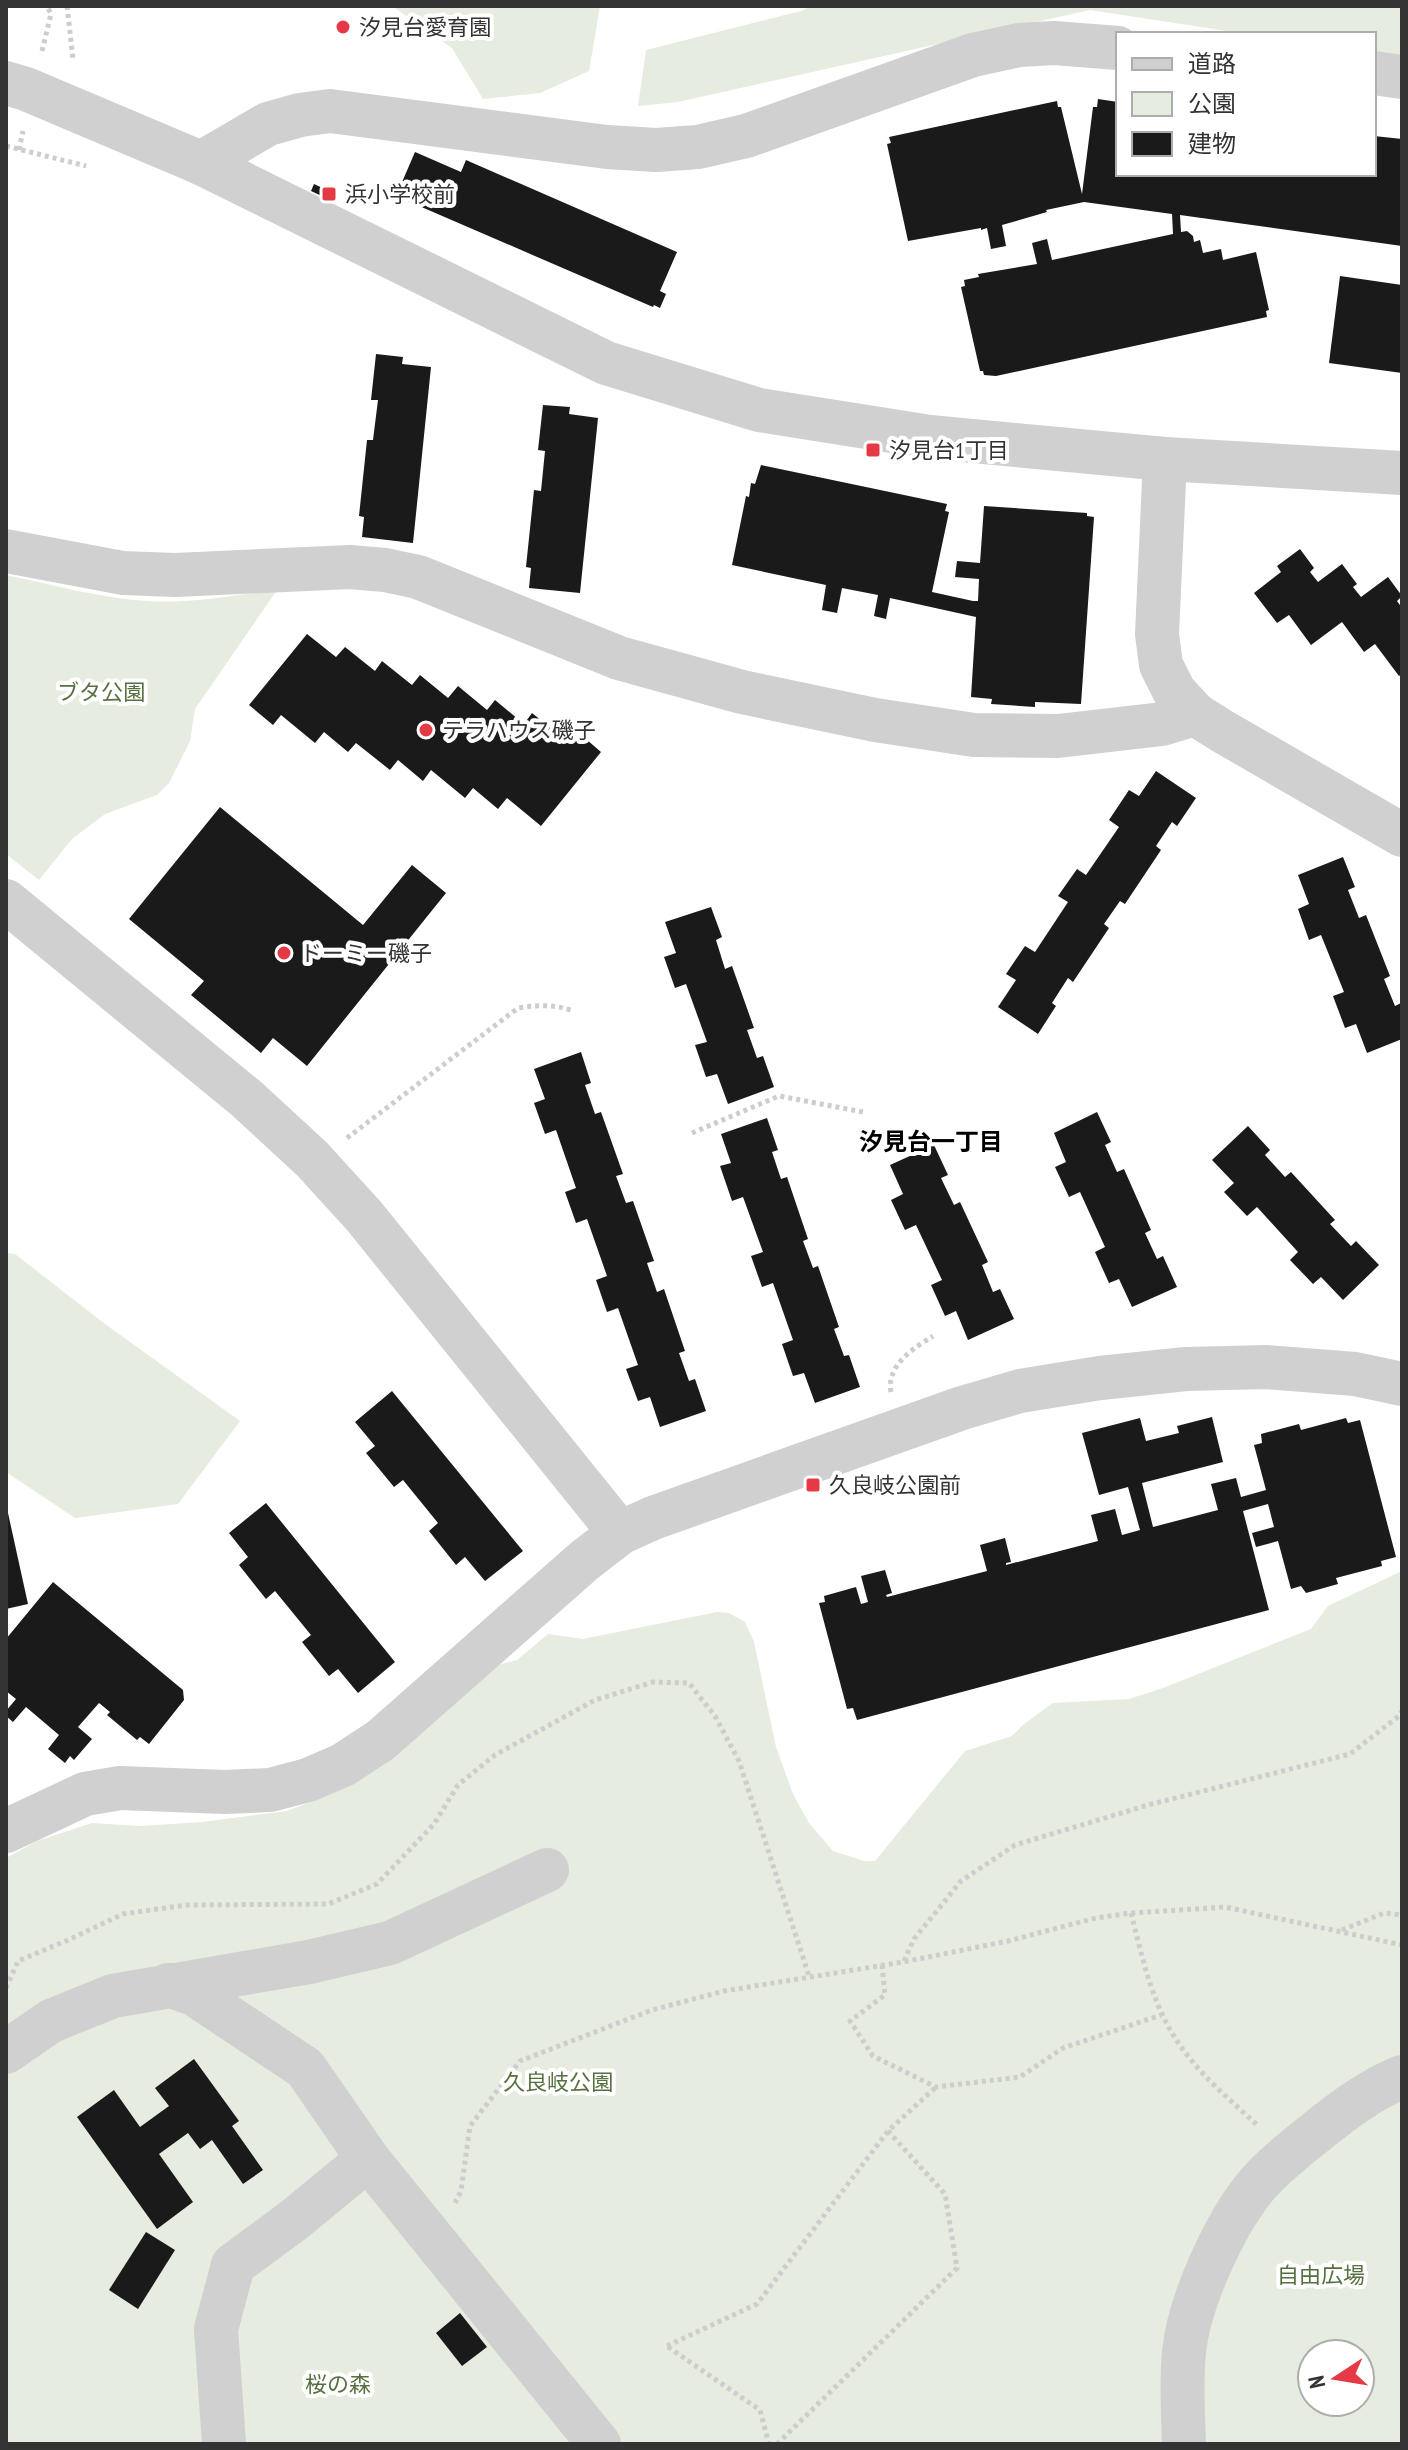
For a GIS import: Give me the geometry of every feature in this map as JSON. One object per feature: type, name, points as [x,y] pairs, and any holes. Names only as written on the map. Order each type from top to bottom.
[{"type":"street","points":[[201,163],[268,124],[330,111],[607,147],[656,150],[698,147],[746,136],[973,55],[1019,45],[1054,43],[1116,48]]},
{"type":"street","points":[[1376,73],[1402,77]]},
{"type":"street","points":[[6,83],[201,163],[606,363],[759,410],[930,437],[1165,459],[1402,473]]},
{"type":"street","points":[[1165,459],[1157,634],[1161,665],[1174,691],[1195,714],[1402,835]]},
{"type":"street","points":[[6,551],[123,573],[175,575],[350,567],[385,570],[418,577],[619,658],[742,692],[875,720],[974,735],[1058,736],[1131,729],[1195,714]]},
{"type":"street","points":[[6,901],[247,1099],[312,1159],[364,1216],[620,1533]]},
{"type":"street","points":[[6,1831],[85,1794],[120,1788],[225,1792],[270,1790],[308,1780],[343,1765],[381,1740],[567,1575],[620,1533],[653,1518],[962,1408],[1020,1391],[1171,1370],[1266,1367],[1355,1374],[1402,1384]]},
{"type":"street","points":[[6,2052],[51,2021],[113,1996],[309,1962],[390,1943],[547,1870]]},
{"type":"street","points":[[168,1985],[194,1994],[305,2068],[368,2159],[599,2444]]},
{"type":"street","points":[[1184,2444],[1184,2349],[1200,2288],[1228,2228],[1256,2186],[1287,2155],[1380,2086],[1402,2077]]},
{"type":"street","points":[[224,2444],[216,2329],[233,2265],[368,2159]]},
{"type":"path","points":[[51,14],[53,6]]},
{"type":"path","points":[[67,6],[73,59]]},
{"type":"path","points":[[6,146],[86,166]]},
{"type":"path","points":[[339,1145],[518,1008],[558,1005],[573,1011]]},
{"type":"path","points":[[692,1133],[779,1096],[863,1112]]},
{"type":"path","points":[[891,1395],[893,1370],[933,1336]]},
{"type":"path","points":[[6,1988],[18,1961],[123,1914],[186,1905],[328,1904],[377,1884],[434,1824],[458,1785],[495,1755],[595,1700],[653,1682],[689,1683],[715,1716],[739,1761],[809,1976]]},
{"type":"path","points":[[903,1962],[914,1939],[961,1881],[1015,1845],[1148,1805],[1350,1754],[1402,1711]]},
{"type":"path","points":[[437,2243],[461,2191],[470,2126],[520,2061],[652,2010],[724,1991],[903,1962],[1008,1941],[1096,1918],[1131,1913],[1225,1907],[1402,1945]]},
{"type":"path","points":[[1131,1913],[1149,1984],[1161,2015],[1188,2057],[1287,2155]]},
{"type":"path","points":[[1341,1931],[1384,1913],[1402,1915]]},
{"type":"path","points":[[882,1965],[885,1995],[850,2021],[873,2056],[936,2087],[1020,2077],[1063,2048],[1161,2015]]},
{"type":"path","points":[[769,2444],[760,2410],[667,2346],[757,2304],[888,2131],[936,2087]]},
{"type":"path","points":[[777,2444],[957,2268],[945,2194],[888,2131]]},
{"type":"green space","points":[[392,6],[600,6],[589,71],[540,93],[483,99],[452,48]]},
{"type":"green space","points":[[812,6],[1402,6],[1402,58],[1376,54],[1376,32],[1233,32],[1090,10],[678,102],[638,106],[646,50]]},
{"type":"green space","name":"ブタ公園","points":[[6,575],[94,594],[163,602],[277,590],[195,709],[190,741],[169,783],[157,795],[105,814],[72,839],[39,880],[6,854]]},
{"type":"green space","points":[[6,1253],[15,1254],[105,1324],[240,1421],[178,1504],[75,1518],[6,1472]]},
{"type":"green space","name":"久良岐公園","points":[[1402,1571],[1402,2444],[6,2444],[6,1858],[37,1841],[92,1823],[140,1826],[287,1811],[331,1794],[489,1667],[517,1660],[548,1634],[583,1639],[717,1612],[729,1613],[745,1622],[754,1642],[776,1747],[793,1794],[809,1823],[833,1851],[864,1861],[875,1861],[965,1751],[1012,1736],[1053,1703],[1129,1699],[1311,1629],[1328,1606]]},
{"type":"building","points":[[1098,99],[1116,102],[1116,176],[1376,176],[1376,136],[1402,139],[1402,246],[1180,215],[1181,232],[1187,231],[1194,242],[1200,240],[1203,253],[1221,249],[1223,260],[1256,252],[1269,310],[1266,311],[1267,317],[996,376],[984,375],[980,371],[961,287],[965,286],[964,280],[979,277],[978,274],[1037,264],[1032,243],[1047,239],[1052,260],[1173,234],[1172,214],[1084,202],[1046,210],[1002,225],[1006,246],[991,249],[987,228],[908,241],[887,144],[891,143],[889,137],[1057,101],[1082,194],[1093,107],[1097,107]]},
{"type":"building","points":[[415,152],[461,172],[466,160],[677,252],[660,291],[666,294],[660,308],[396,196]]},
{"type":"building","points":[[314,184],[331,192],[328,199],[311,191]]},
{"type":"building","points":[[1340,276],[1402,285],[1402,373],[1329,363]]},
{"type":"building","points":[[376,354],[403,357],[402,364],[431,367],[413,543],[362,537],[364,517],[359,516],[367,440],[373,440],[378,400],[371,400]]},
{"type":"building","points":[[543,405],[570,407],[569,414],[598,418],[580,593],[529,588],[531,568],[526,567],[534,490],[541,491],[545,451],[538,450]]},
{"type":"building","points":[[761,465],[947,504],[945,511],[949,512],[932,592],[973,601],[978,601],[979,579],[955,577],[957,561],[980,563],[984,506],[1087,513],[1087,516],[1094,517],[1081,704],[1035,702],[1035,707],[991,704],[992,699],[971,697],[976,617],[890,598],[886,619],[874,616],[878,595],[842,588],[837,613],[822,610],[826,585],[732,565],[746,496],[749,497],[751,483],[755,484]]},
{"type":"building","points":[[1300,549],[1314,568],[1310,572],[1318,582],[1342,564],[1357,584],[1353,587],[1361,597],[1388,577],[1402,596],[1397,601],[1402,608],[1402,674],[1399,676],[1375,644],[1364,652],[1342,622],[1311,645],[1289,615],[1277,623],[1254,593],[1281,572],[1277,566]]},
{"type":"building","name":"テラハウス磯子","points":[[307,634],[336,657],[345,647],[375,671],[382,661],[412,685],[420,675],[448,698],[458,686],[487,710],[495,700],[524,724],[532,713],[563,738],[572,727],[601,752],[541,826],[507,798],[498,809],[473,788],[465,798],[431,770],[423,781],[398,760],[390,770],[356,743],[348,752],[324,732],[315,743],[281,715],[273,725],[249,705]]},
{"type":"building","points":[[1156,771],[1196,798],[1177,826],[1172,822],[1156,846],[1161,850],[1125,904],[1120,901],[1104,924],[1109,928],[1073,982],[1068,978],[1052,1003],[1056,1006],[1038,1034],[998,1007],[1016,980],[1006,974],[1025,946],[1035,952],[1068,902],[1058,896],[1077,869],[1086,875],[1119,827],[1109,820],[1129,790],[1139,796]]},
{"type":"building","name":"ドーミー磯子","points":[[220,807],[363,925],[412,865],[446,893],[307,1066],[273,1038],[261,1053],[191,995],[204,981],[129,919]]},
{"type":"building","points":[[1343,857],[1355,887],[1348,890],[1359,918],[1366,915],[1390,976],[1384,979],[1395,1006],[1401,1003],[1402,1006],[1402,1039],[1367,1053],[1356,1024],[1345,1028],[1333,996],[1344,992],[1321,935],[1309,940],[1298,909],[1309,904],[1298,875]]},
{"type":"building","points":[[711,907],[722,937],[716,940],[725,969],[732,966],[754,1028],[747,1030],[757,1058],[763,1056],[774,1087],[728,1104],[717,1074],[706,1077],[695,1045],[707,1042],[686,984],[675,988],[664,957],[676,953],[665,922]]},
{"type":"building","points":[[581,1052],[591,1083],[585,1085],[595,1114],[601,1112],[623,1174],[616,1176],[626,1203],[633,1201],[654,1261],[647,1263],[657,1292],[664,1289],[685,1351],[679,1353],[689,1381],[695,1379],[706,1411],[660,1427],[650,1397],[638,1401],[626,1369],[638,1365],[618,1308],[607,1312],[596,1280],[607,1276],[587,1219],[576,1223],[565,1192],[576,1188],[556,1130],[545,1134],[534,1103],[545,1099],[534,1069]]},
{"type":"building","points":[[1097,1112],[1111,1142],[1105,1145],[1117,1172],[1124,1169],[1151,1230],[1145,1233],[1157,1259],[1163,1256],[1177,1287],[1132,1307],[1119,1279],[1109,1283],[1095,1252],[1105,1247],[1080,1192],[1069,1197],[1055,1167],[1066,1162],[1054,1133]]},
{"type":"building","points":[[767,1118],[778,1150],[772,1152],[781,1179],[787,1177],[808,1239],[803,1241],[813,1268],[818,1266],[839,1327],[834,1329],[844,1356],[849,1355],[860,1387],[815,1403],[804,1373],[793,1376],[782,1344],[793,1340],[773,1283],[762,1287],[751,1256],[763,1252],[743,1197],[732,1201],[720,1166],[731,1163],[721,1134]]},
{"type":"building","points":[[1248,1126],[1270,1150],[1265,1155],[1285,1177],[1291,1172],[1335,1220],[1330,1224],[1351,1246],[1356,1241],[1379,1265],[1343,1300],[1321,1277],[1313,1284],[1290,1260],[1298,1252],[1257,1207],[1247,1216],[1224,1192],[1234,1183],[1212,1160]]},
{"type":"building","points":[[934,1145],[948,1175],[941,1178],[954,1205],[960,1202],[988,1262],[982,1265],[993,1292],[1000,1289],[1014,1319],[968,1340],[956,1311],[945,1316],[931,1285],[942,1280],[916,1225],[905,1230],[891,1200],[903,1194],[890,1165]]},
{"type":"building","points":[[392,1391],[523,1551],[485,1581],[465,1557],[456,1565],[429,1531],[438,1523],[403,1480],[394,1487],[366,1453],[375,1446],[355,1422]]},
{"type":"building","points":[[1212,1417],[1223,1462],[1142,1483],[1153,1527],[1218,1510],[1211,1484],[1236,1478],[1241,1497],[1266,1490],[1254,1445],[1262,1443],[1261,1434],[1299,1424],[1301,1430],[1346,1418],[1348,1423],[1360,1420],[1396,1557],[1381,1561],[1382,1566],[1336,1578],[1338,1584],[1306,1593],[1301,1586],[1291,1589],[1278,1541],[1256,1547],[1252,1533],[1274,1527],[1268,1504],[1243,1511],[1269,1610],[857,1720],[853,1708],[847,1709],[819,1603],[825,1602],[824,1596],[856,1587],[861,1604],[868,1602],[861,1576],[885,1570],[892,1593],[887,1597],[987,1571],[980,1545],[1005,1538],[1011,1562],[1006,1565],[1098,1541],[1091,1515],[1115,1509],[1122,1535],[1140,1530],[1128,1487],[1099,1495],[1082,1433],[1140,1418],[1146,1441],[1179,1433],[1177,1426]]},
{"type":"building","points":[[266,1503],[395,1662],[358,1693],[338,1669],[329,1676],[302,1642],[311,1635],[275,1591],[266,1599],[239,1565],[248,1557],[229,1533]]},
{"type":"building","points":[[6,1504],[28,1604],[6,1609]]},
{"type":"building","points":[[53,1582],[183,1690],[184,1700],[149,1744],[140,1737],[137,1740],[107,1715],[110,1712],[99,1703],[78,1727],[92,1739],[74,1760],[70,1756],[65,1763],[48,1749],[59,1735],[26,1707],[13,1722],[6,1716],[6,1711],[16,1699],[6,1691],[6,1639]]},
{"type":"building","points":[[194,2059],[239,2121],[232,2126],[263,2170],[243,2184],[212,2140],[200,2149],[188,2133],[159,2154],[193,2202],[157,2229],[77,2117],[114,2090],[140,2127],[169,2106],[155,2088]]},
{"type":"building","points":[[146,2232],[175,2250],[138,2309],[109,2290]]},
{"type":"building","points":[[460,2313],[487,2347],[462,2366],[436,2333]]},
{"type":"place","name":"汐見台愛育園","points":[[343,27]]},
{"type":"place","name":"浜小学校前","points":[[329,194]]},
{"type":"place","name":"汐見台1丁目","points":[[873,450]]},
{"type":"place","name":"テラハウス磯子","points":[[426,730]]},
{"type":"place","name":"ドーミー磯子","points":[[284,953]]},
{"type":"place","name":"久良岐公園前","points":[[813,1485]]},
{"type":"district","name":"汐見台一丁目","points":[[931,1141]]},
{"type":"park label","name":"自由広場","points":[[1321,2275]]},
{"type":"park label","name":"桜の森","points":[[338,2384]]}]
